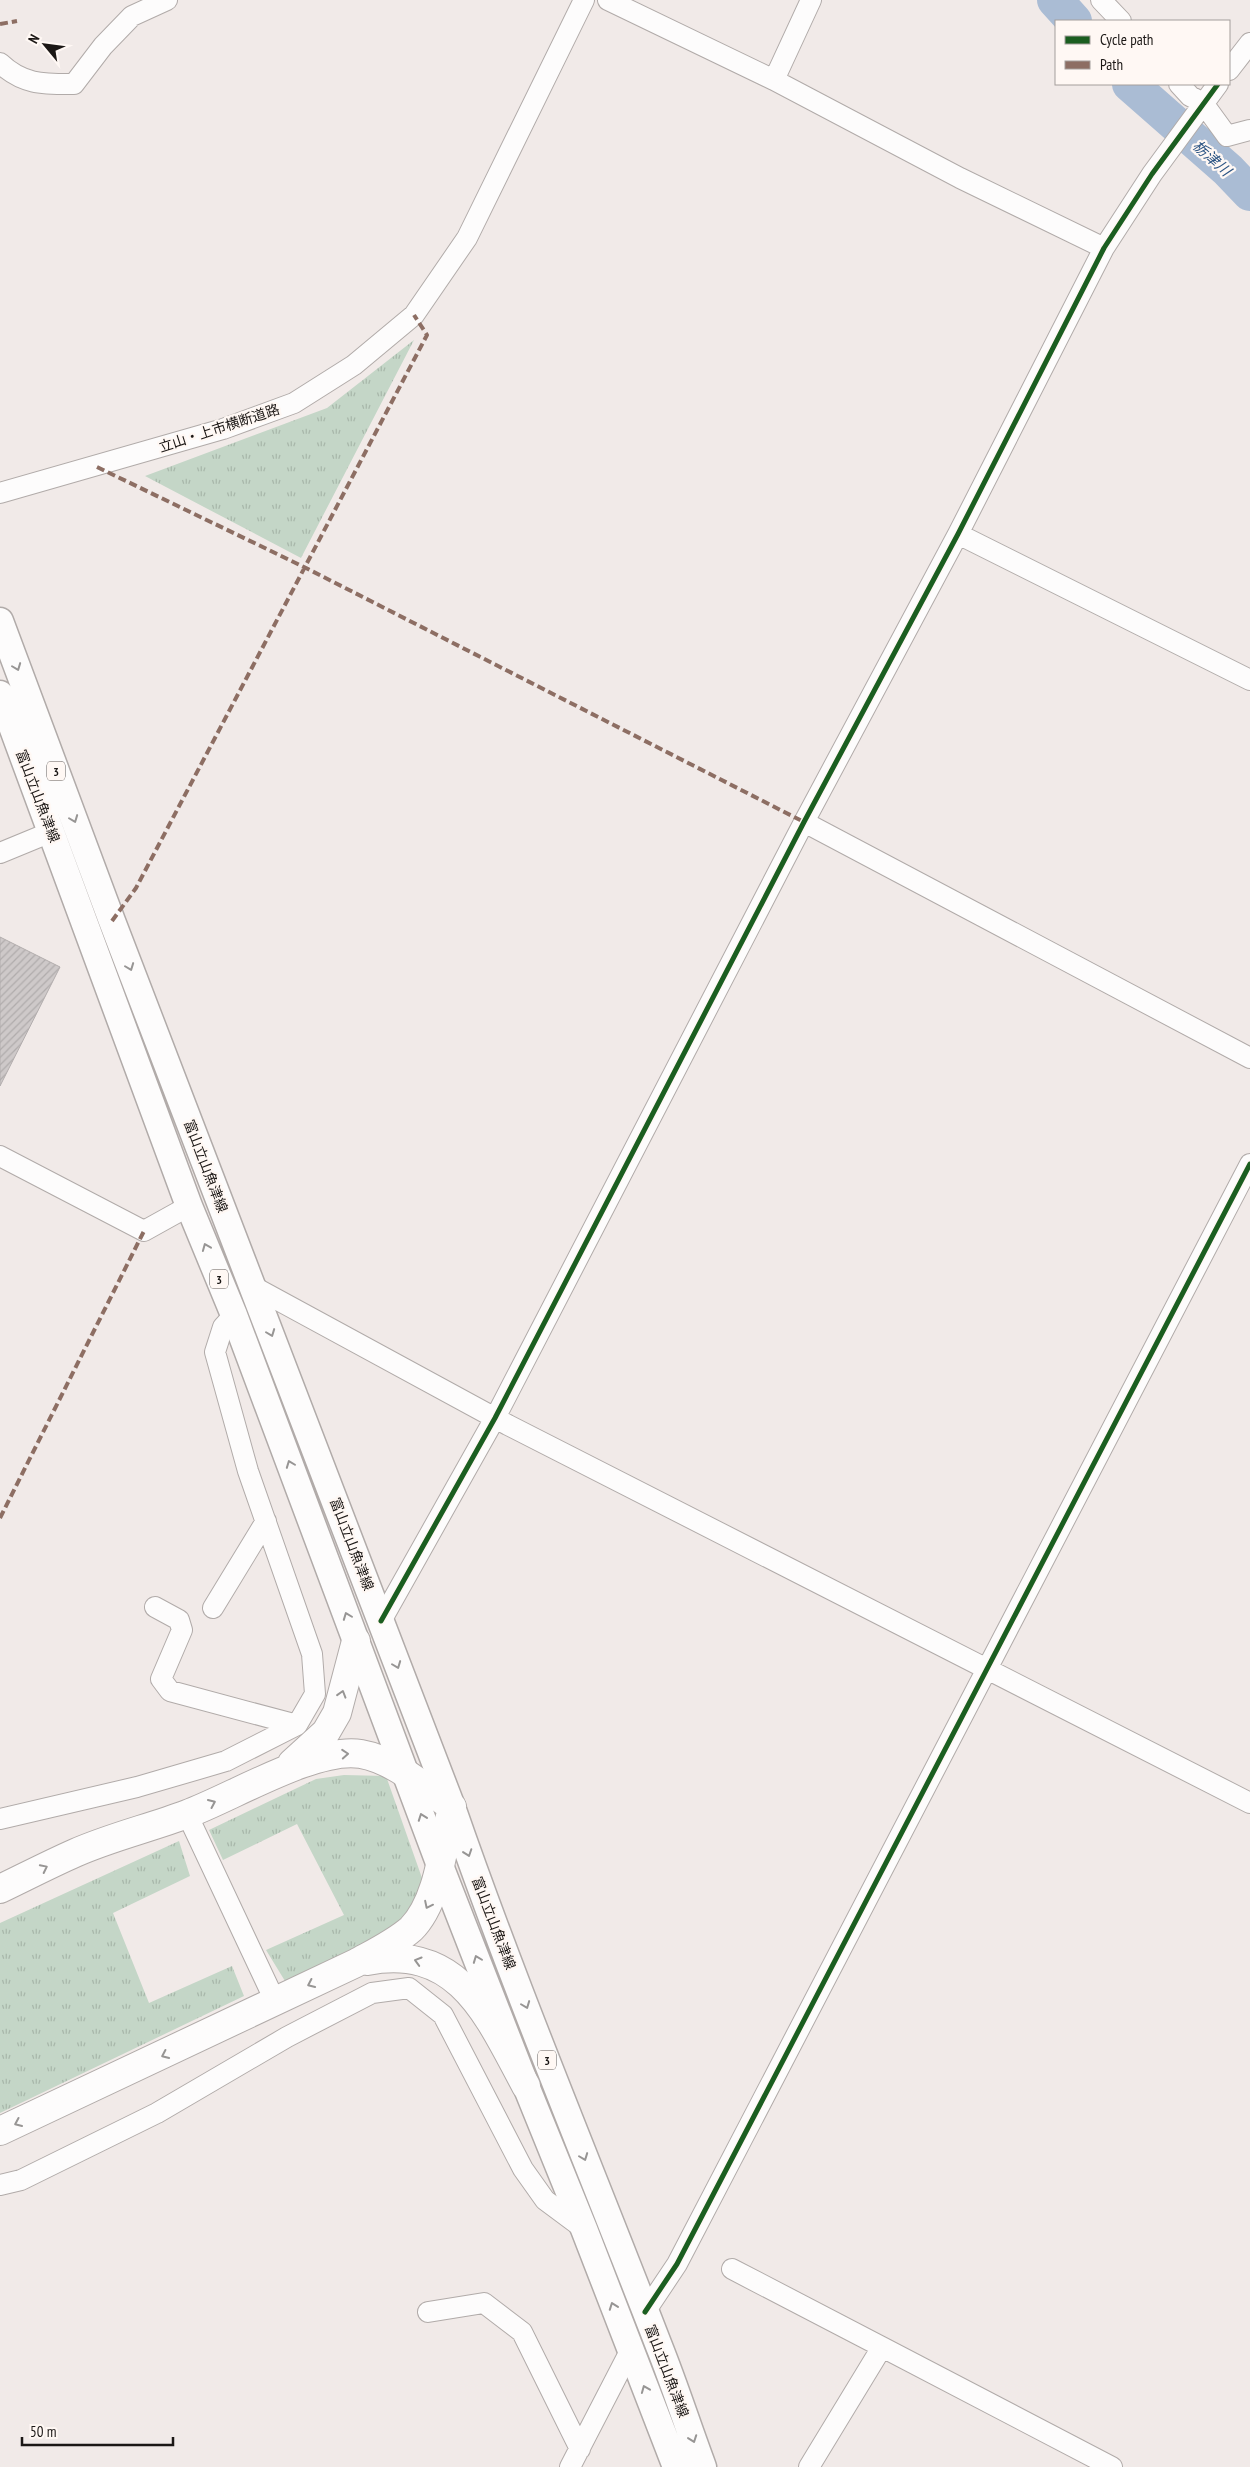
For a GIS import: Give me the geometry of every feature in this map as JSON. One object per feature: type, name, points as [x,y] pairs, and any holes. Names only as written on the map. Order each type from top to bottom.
[{"type":"highway","points":[[282,1772],[311,1748],[326,1732],[337,1713],[356,1641]]},
{"type":"highway","points":[[0,1889],[76,1852],[187,1814],[282,1772],[322,1758],[360,1754],[390,1763],[452,1807],[431,1900],[422,1916],[398,1938],[356,1963],[0,2131]]},
{"type":"highway","points":[[356,1963],[388,1957],[410,1958],[449,1973],[472,1995],[496,2030],[526,2086]]},
{"type":"main road","name":"富山立山魚津線","points":[[0,621],[130,967],[703,2467]]},
{"type":"main road","name":"富山立山魚津線","points":[[0,694],[189,1206],[234,1315],[439,1863],[676,2467]]},
{"type":"street","points":[[0,63],[10,72],[36,84],[74,84],[102,46],[132,16],[167,0]]},
{"type":"street","name":"立山・上市横断道路","points":[[0,493],[223,429],[294,403],[354,365],[414,315],[467,238],[584,0]]},
{"type":"street","points":[[608,0],[774,80],[960,178],[1104,248]]},
{"type":"street","points":[[774,80],[811,0]]},
{"type":"street","points":[[1101,0],[1120,20]]},
{"type":"street","points":[[1230,69],[1250,42]]},
{"type":"street","points":[[1180,85],[1201,105],[1227,136],[1250,130]]},
{"type":"street","points":[[381,1621],[495,1418],[804,822],[958,534],[1104,248],[1152,174],[1217,85]]},
{"type":"street","points":[[958,534],[1250,680]]},
{"type":"street","points":[[804,822],[1250,1058]]},
{"type":"street","points":[[0,854],[52,832]]},
{"type":"street","points":[[0,1156],[144,1231],[189,1206]]},
{"type":"street","points":[[645,2312],[678,2264],[1250,1164]]},
{"type":"street","points":[[254,1288],[495,1418],[1250,1803]]},
{"type":"street","points":[[0,1819],[137,1787],[226,1761],[297,1725],[315,1694],[312,1654],[248,1471],[215,1352],[223,1327],[234,1315]]},
{"type":"street","points":[[213,1608],[266,1521]]},
{"type":"street","points":[[155,1607],[179,1620],[182,1630],[161,1680],[170,1691],[297,1725]]},
{"type":"street","points":[[187,1814],[275,2001]]},
{"type":"street","points":[[0,2185],[21,2180],[157,2114],[287,2037],[372,1993],[410,1988],[442,2015],[523,2169],[545,2200],[584,2229]]},
{"type":"street","points":[[732,2269],[1112,2467]]},
{"type":"street","points":[[428,2312],[484,2303],[522,2332],[575,2458]]},
{"type":"street","points":[[809,2467],[882,2347]]},
{"type":"street","points":[[575,2458],[630,2351]]},
{"type":"green space","points":[[414,340],[301,558],[145,476],[327,408]]},
{"type":"green space","points":[[344,1775],[386,1776],[422,1878],[414,1915],[370,1949],[285,1981],[266,1950],[344,1915],[297,1824],[223,1860],[209,1830],[316,1779]]},
{"type":"green space","points":[[179,1841],[190,1876],[113,1913],[149,2003],[232,1966],[244,1996],[0,2113],[0,1923]]},
{"type":"building","points":[[0,937],[60,967],[0,1086]]},
{"type":"waterway","name":"栃津川","points":[[1055,0],[1073,20]]},
{"type":"waterway","name":"栃津川","points":[[1131,85],[1228,170],[1250,193]]},
{"type":"marked path","points":[[0,24],[17,21]]},
{"type":"marked path","points":[[112,921],[136,888],[427,335],[414,315]]},
{"type":"marked path","points":[[97,467],[304,567],[804,822]]},
{"type":"marked path","points":[[0,1518],[144,1231]]},
{"type":"cycle path","points":[[381,1621],[495,1418],[804,822],[958,534],[1104,248],[1152,174],[1217,85]]},
{"type":"cycle path","points":[[645,2312],[677,2264],[1250,1164]]}]
